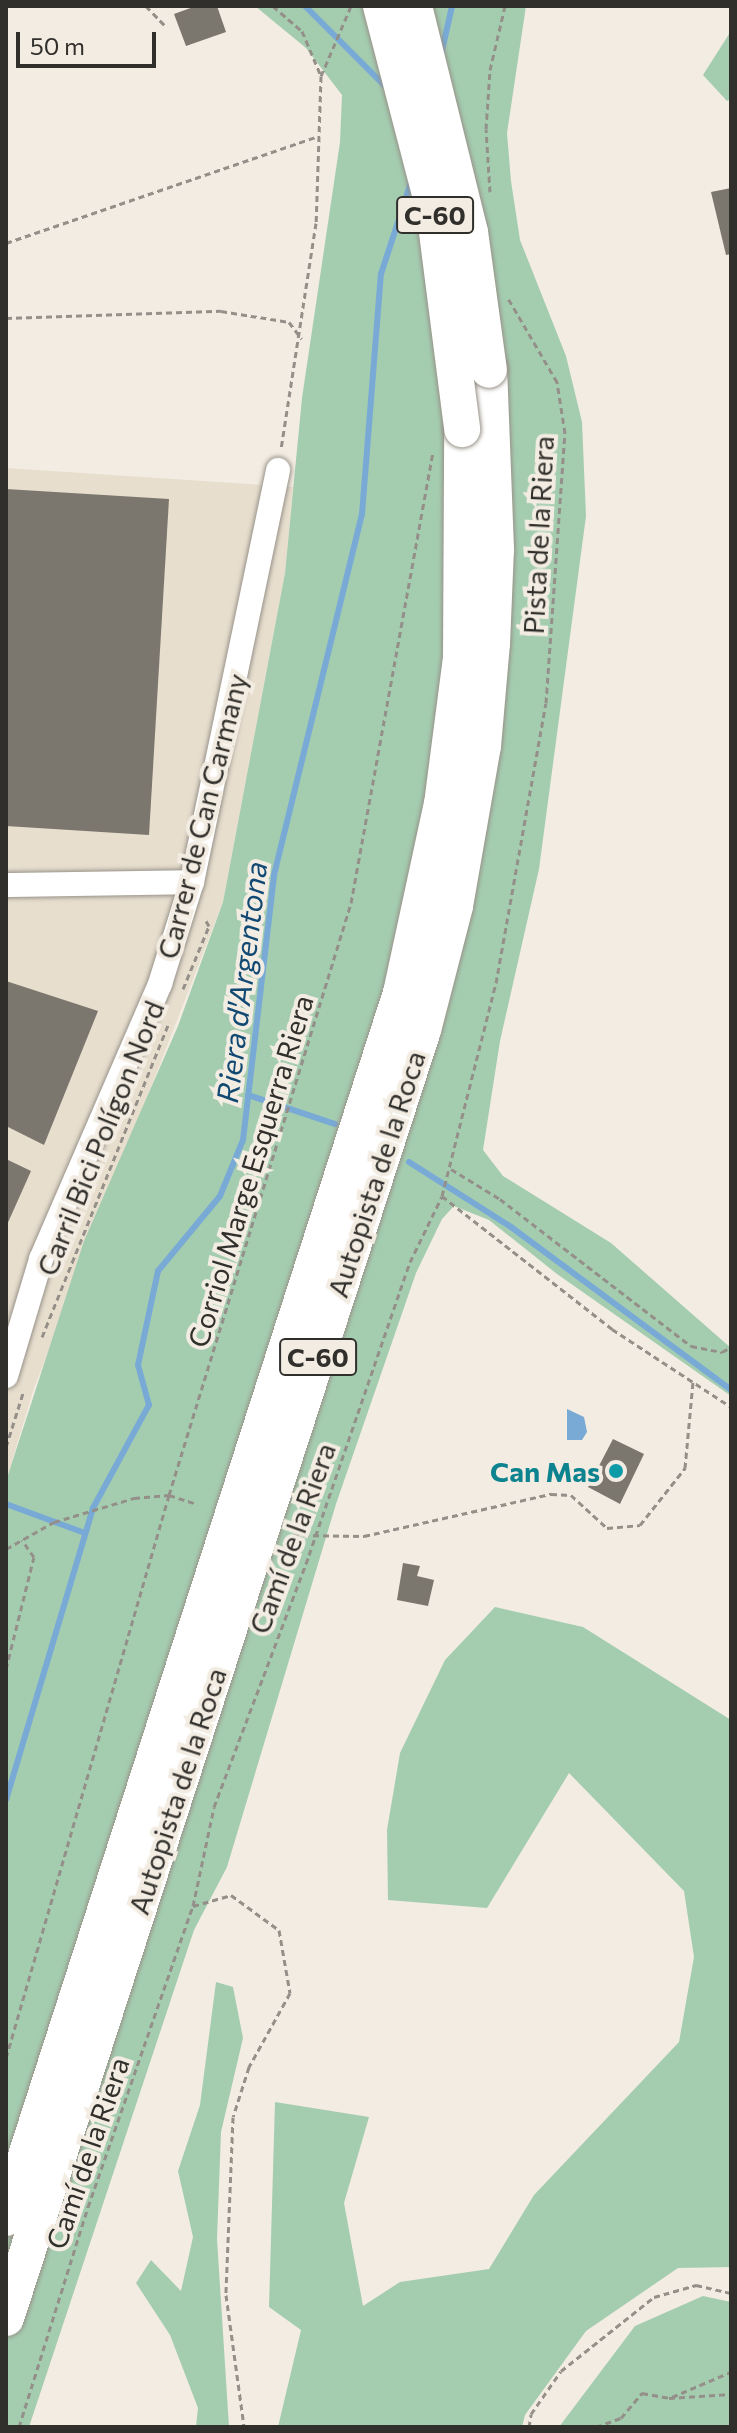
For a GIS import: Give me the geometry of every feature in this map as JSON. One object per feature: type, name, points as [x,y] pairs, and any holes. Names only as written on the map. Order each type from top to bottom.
[{"type":"highway","name":"C-60","points":[[381,6],[434,209],[448,439]]},
{"type":"highway","name":"Autopista de la Roca","points":[[6,2318],[418,1045],[455,906],[483,746],[492,644],[496,549],[489,370],[470,232],[414,6]]},
{"type":"highway","name":"Autopista de la Roca","points":[[6,2218],[401,993],[442,804],[461,658],[448,439]]},
{"type":"street","name":"Carrer de Can Carmany","points":[[17,1376],[41,1259],[160,984],[192,882],[278,470]]},
{"type":"street","points":[[6,885],[192,882]]},
{"type":"path","points":[[146,6],[165,26]]},
{"type":"path","points":[[273,6],[302,31],[321,76]]},
{"type":"path","points":[[278,470],[302,339],[316,223],[321,76],[351,6]]},
{"type":"path","points":[[491,206],[486,129],[490,70],[505,6]]},
{"type":"path","points":[[6,243],[318,136]]},
{"type":"path","name":"Pista de la Riera","points":[[496,983],[546,703],[565,433],[557,382],[506,293],[500,306]]},
{"type":"path","points":[[6,318],[221,311],[289,322],[302,339]]},
{"type":"path","name":"Corriol Marge Esquerra Riera","points":[[6,2058],[169,1495],[351,903],[448,439]]},
{"type":"path","name":"Carril Bici Polígon Nord","points":[[178,1000],[209,926],[199,909]]},
{"type":"path","name":"Camí de la Riera","points":[[19,2427],[88,2207],[193,1906],[214,1807],[314,1538],[410,1262],[442,1196],[451,1169],[496,983]]},
{"type":"path","name":"Carril Bici Polígon Nord","points":[[38,1346],[172,1014]]},
{"type":"path","points":[[451,1169],[500,1199],[691,1346],[722,1352],[731,1347]]},
{"type":"path","points":[[442,1196],[612,1329],[731,1407]]},
{"type":"path","points":[[6,1447],[17,1376]]},
{"type":"path","points":[[293,1535],[314,1538],[364,1536],[551,1494],[571,1495],[607,1528],[640,1525],[685,1468],[693,1382]]},
{"type":"path","points":[[6,1549],[93,1508],[169,1495],[196,1504]]},
{"type":"path","points":[[6,1669],[34,1557],[22,1540]]},
{"type":"path","points":[[193,1906],[231,1895],[279,1930],[290,1993],[249,2067],[233,2117],[226,2295],[244,2427]]},
{"type":"path","points":[[529,2427],[531,2414],[561,2371],[654,2297],[696,2285],[731,2293]]},
{"type":"path","points":[[669,2398],[731,2372]]},
{"type":"path","points":[[596,2427],[621,2418],[642,2393],[669,2398],[731,2394]]},
{"type":"shaded area","points":[[6,468],[293,487],[285,573],[223,902],[33,1391],[6,1481]]},
{"type":"green space","points":[[255,6],[526,6],[507,133],[511,181],[520,240],[566,356],[582,422],[586,516],[539,869],[500,1041],[483,1150],[503,1176],[611,1243],[731,1348],[731,1396],[557,1274],[489,1220],[454,1206],[442,1219],[416,1273],[336,1504],[227,1867],[194,1930],[29,2427],[6,2427],[6,1481],[84,1241],[178,1026],[223,902],[285,573],[302,398],[340,142],[342,95],[306,48]]},
{"type":"green space","points":[[731,31],[731,99],[727,101],[703,75]]},
{"type":"green space","points":[[495,1607],[583,1627],[731,1720],[731,2267],[678,2268],[586,2331],[525,2415],[522,2427],[278,2427],[301,2330],[269,2307],[275,2102],[369,2117],[344,2203],[363,2306],[400,2282],[489,2269],[534,2195],[679,2042],[694,1957],[684,1891],[569,1773],[487,1908],[388,1900],[387,1830],[400,1753],[445,1660]]},
{"type":"green space","points":[[216,1982],[233,1987],[243,2038],[221,2132],[217,2239],[229,2427],[196,2427],[198,2408],[170,2335],[136,2283],[151,2260],[181,2291],[193,2237],[178,2171],[200,2105]]},
{"type":"green space","points":[[703,2296],[731,2302],[731,2427],[559,2427],[635,2326]]},
{"type":"water","points":[[567,1409],[584,1417],[587,1432],[582,1440],[567,1440]]},
{"type":"building","points":[[196,6],[217,6],[226,32],[186,46],[174,14]]},
{"type":"building","points":[[731,188],[731,254],[726,255],[711,192]]},
{"type":"building","points":[[6,489],[169,499],[149,835],[6,826]]},
{"type":"building","points":[[6,981],[98,1011],[44,1145],[6,1126]]},
{"type":"building","points":[[6,1159],[31,1171],[6,1227]]},
{"type":"building","name":"Can Mas","points":[[613,1439],[644,1454],[620,1504],[588,1487]]},
{"type":"building","points":[[403,1563],[420,1566],[417,1576],[434,1580],[428,1606],[397,1600]]},
{"type":"waterway","points":[[305,6],[387,88]]},
{"type":"waterway","points":[[441,55],[452,6]]},
{"type":"waterway","name":"Riera d'Argentona","points":[[6,1800],[93,1508],[149,1405],[138,1365],[158,1271],[220,1196],[243,1140],[274,875],[362,514],[381,274],[412,179]]},
{"type":"waterway","points":[[248,1095],[335,1124]]},
{"type":"waterway","points":[[409,1162],[511,1227],[731,1390]]},
{"type":"waterway","points":[[6,1504],[85,1533]]},
{"type":"place","name":"Can Mas","points":[[616,1471]]}]
